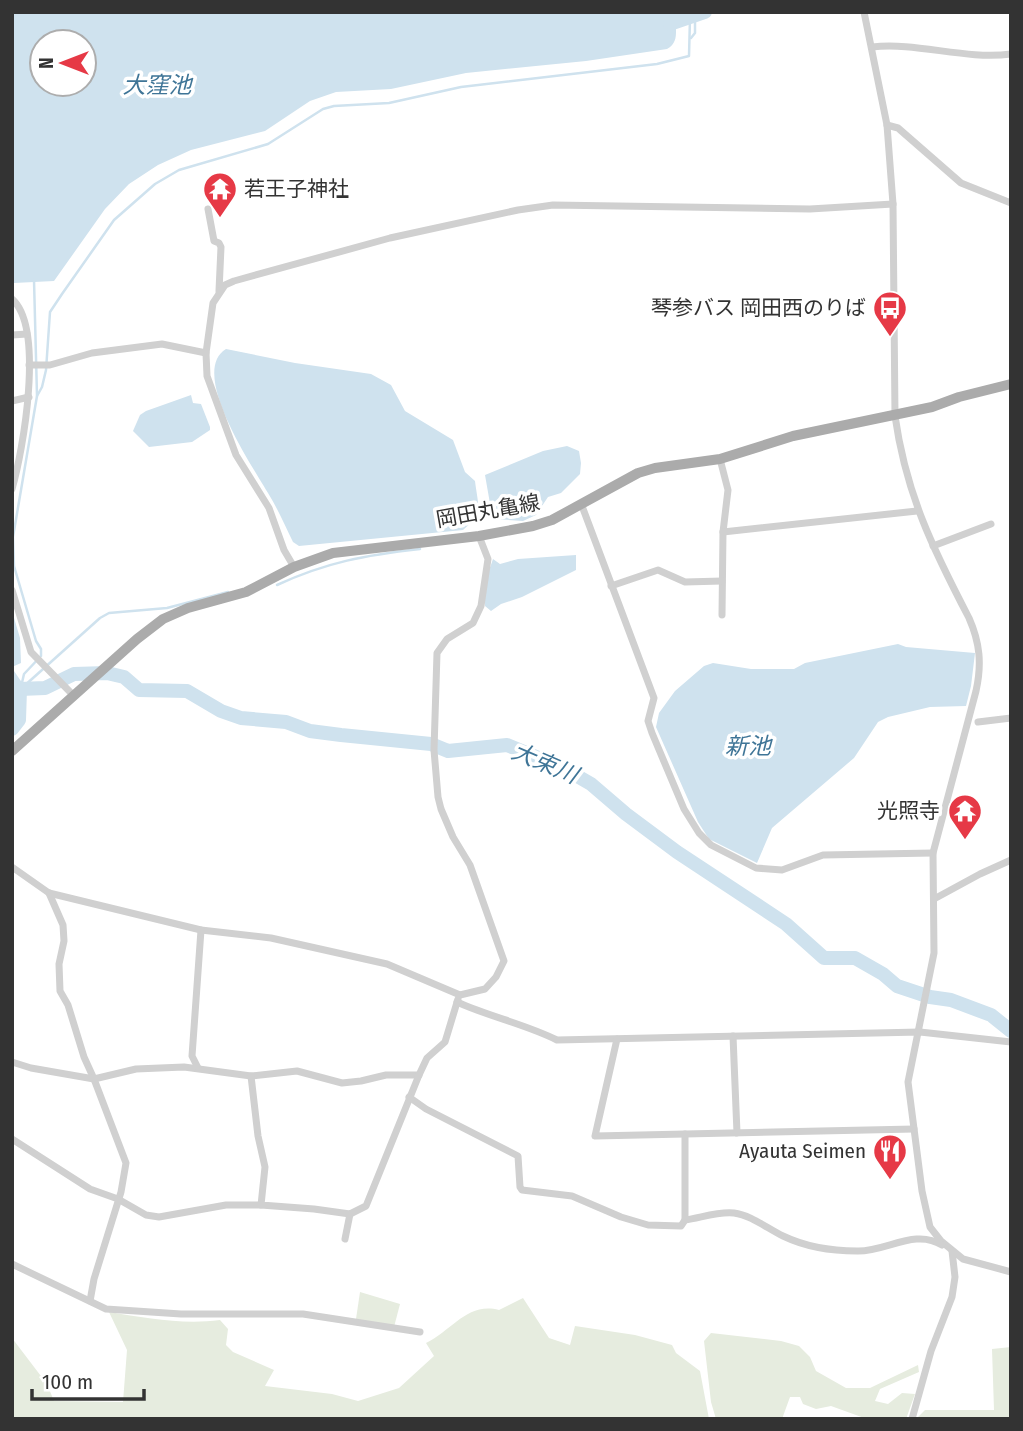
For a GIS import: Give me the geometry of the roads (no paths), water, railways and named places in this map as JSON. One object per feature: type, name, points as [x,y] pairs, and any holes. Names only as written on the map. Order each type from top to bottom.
[{"type":"main road","name":"岡田丸亀線","points":[[12,751],[163,619],[188,608],[246,592],[295,567],[334,553],[479,536],[533,526],[582,506],[638,473],[720,459],[793,436],[895,416],[988,388],[1011,384]]},
{"type":"street","points":[[864,12],[887,125],[893,205],[895,416],[905,471],[917,511],[969,618],[980,653],[980,674],[933,853],[934,953],[908,1082],[922,1191],[930,1227],[951,1251],[955,1278],[952,1297],[931,1351],[912,1419]]},
{"type":"street","points":[[872,47],[888,46],[979,56],[1011,54]]},
{"type":"street","points":[[887,125],[898,128],[961,183],[1011,203]]},
{"type":"street","points":[[295,567],[284,550],[269,508],[236,455],[207,376],[206,353],[213,303],[219,292],[234,281],[390,238],[553,205],[810,209],[893,205]]},
{"type":"street","points":[[208,209],[214,241],[221,247],[219,292]]},
{"type":"street","points":[[12,299],[17,303],[27,334],[30,365],[29,397],[12,489]]},
{"type":"street","points":[[12,335],[27,334]]},
{"type":"street","points":[[30,365],[46,365],[92,353],[162,344],[206,353]]},
{"type":"street","points":[[12,401],[29,397]]},
{"type":"street","points":[[720,459],[728,490],[723,532],[722,615]]},
{"type":"street","points":[[582,506],[654,698],[648,721],[652,733],[684,809],[699,833],[711,845],[756,868],[768,870],[791,868],[823,855],[933,853]]},
{"type":"street","points":[[723,532],[917,511]]},
{"type":"street","points":[[933,546],[991,524]]},
{"type":"street","points":[[459,998],[485,989],[496,977],[504,961],[470,864],[441,809],[434,747],[437,653],[447,639],[473,623],[481,606],[488,559],[479,536]]},
{"type":"street","points":[[611,586],[658,570],[685,582],[722,580]]},
{"type":"street","points":[[12,590],[31,652],[73,695]]},
{"type":"street","points":[[978,722],[1011,718]]},
{"type":"street","points":[[934,899],[1011,860]]},
{"type":"street","points":[[12,867],[49,893],[201,930],[271,938],[387,964],[459,998],[481,1013],[532,1028],[557,1040],[920,1032],[1011,1042]]},
{"type":"street","points":[[49,893],[63,925],[64,941],[59,964],[61,991],[126,1163],[118,1199],[93,1279],[90,1301]]},
{"type":"street","points":[[198,1068],[192,1056],[201,930]]},
{"type":"street","points":[[12,1139],[90,1189],[118,1199],[146,1215],[159,1217],[226,1205],[261,1205],[350,1214],[366,1206],[419,1074],[427,1058],[445,1042],[459,998]]},
{"type":"street","points":[[733,1036],[737,1133]]},
{"type":"street","points":[[617,1039],[595,1136],[914,1129]]},
{"type":"street","points":[[12,1062],[94,1079],[136,1069],[198,1068],[251,1076],[297,1072],[342,1083],[386,1075],[419,1074]]},
{"type":"street","points":[[251,1076],[265,1167],[261,1205]]},
{"type":"street","points":[[409,1097],[426,1109],[518,1156],[522,1190],[572,1196],[621,1217],[648,1225],[681,1226],[685,1220],[685,1134]]},
{"type":"street","points":[[685,1220],[734,1213],[814,1247],[859,1251],[881,1249],[916,1238],[935,1241],[976,1264],[1011,1272]]},
{"type":"street","points":[[345,1239],[350,1214]]},
{"type":"street","points":[[12,1264],[106,1309],[303,1314],[420,1332]]},
{"type":"water","name":"大窪池","points":[[12,12],[686,12],[686,23],[676,25],[674,42],[667,49],[586,61],[466,73],[391,89],[336,92],[310,101],[265,131],[191,150],[158,165],[129,184],[105,209],[54,281],[14,283],[14,290]]},
{"type":"water","points":[[226,349],[371,374],[391,385],[405,411],[453,440],[465,472],[475,481],[478,509],[474,519],[463,530],[299,546],[293,542],[238,442],[219,398],[214,378],[216,361]]},
{"type":"water","points":[[191,395],[193,403],[201,404],[210,427],[210,430],[192,442],[149,447],[133,431],[140,415],[146,411]]},
{"type":"water","points":[[567,446],[579,451],[580,474],[561,493],[548,497],[536,515],[523,521],[496,519],[492,515],[485,475],[543,451]]},
{"type":"water","points":[[576,555],[576,570],[491,611],[485,606],[485,582],[493,559],[500,564],[518,559]]},
{"type":"water","points":[[12,611],[20,638],[21,663],[12,667]]},
{"type":"water","name":"新池","points":[[898,644],[975,653],[966,706],[930,707],[878,722],[854,758],[772,828],[757,863],[709,839],[698,822],[656,727],[659,713],[675,691],[704,666],[713,663],[751,669],[794,669],[805,663]]},
{"type":"water","points":[[14,671],[25,687],[21,722],[12,733],[16,703],[12,681]]},
{"type":"waterway","points":[[670,24],[705,12]]},
{"type":"waterway","points":[[690,18],[695,22],[695,33],[691,38]]},
{"type":"waterway","points":[[37,396],[46,370],[50,312],[114,220],[155,184],[179,170],[268,144],[323,109],[334,106],[389,103],[461,87],[657,64],[689,56],[690,18]]},
{"type":"waterway","points":[[21,687],[24,674],[41,656],[14,566],[13,537],[37,396],[34,280]]},
{"type":"waterway","points":[[277,585],[347,561],[420,549]]},
{"type":"waterway","points":[[23,687],[109,613],[167,608],[228,592]]},
{"type":"waterway","name":"大束川","points":[[12,729],[19,720],[20,689],[45,688],[74,674],[107,673],[124,677],[139,690],[187,691],[221,711],[241,718],[286,722],[310,731],[431,744],[448,751],[507,745],[565,769],[591,784],[677,852],[786,924],[824,958],[855,958],[883,974],[897,986],[930,997],[951,1000],[991,1015],[1011,1031]]},
{"type":"place","name":"若王子神社","points":[[220,219]]},
{"type":"place","name":"琴参バス 岡田西のりば","points":[[890,338]]},
{"type":"place","name":"光照寺","points":[[965,841]]},
{"type":"place","name":"Ayauta Seimen","points":[[890,1181]]}]
